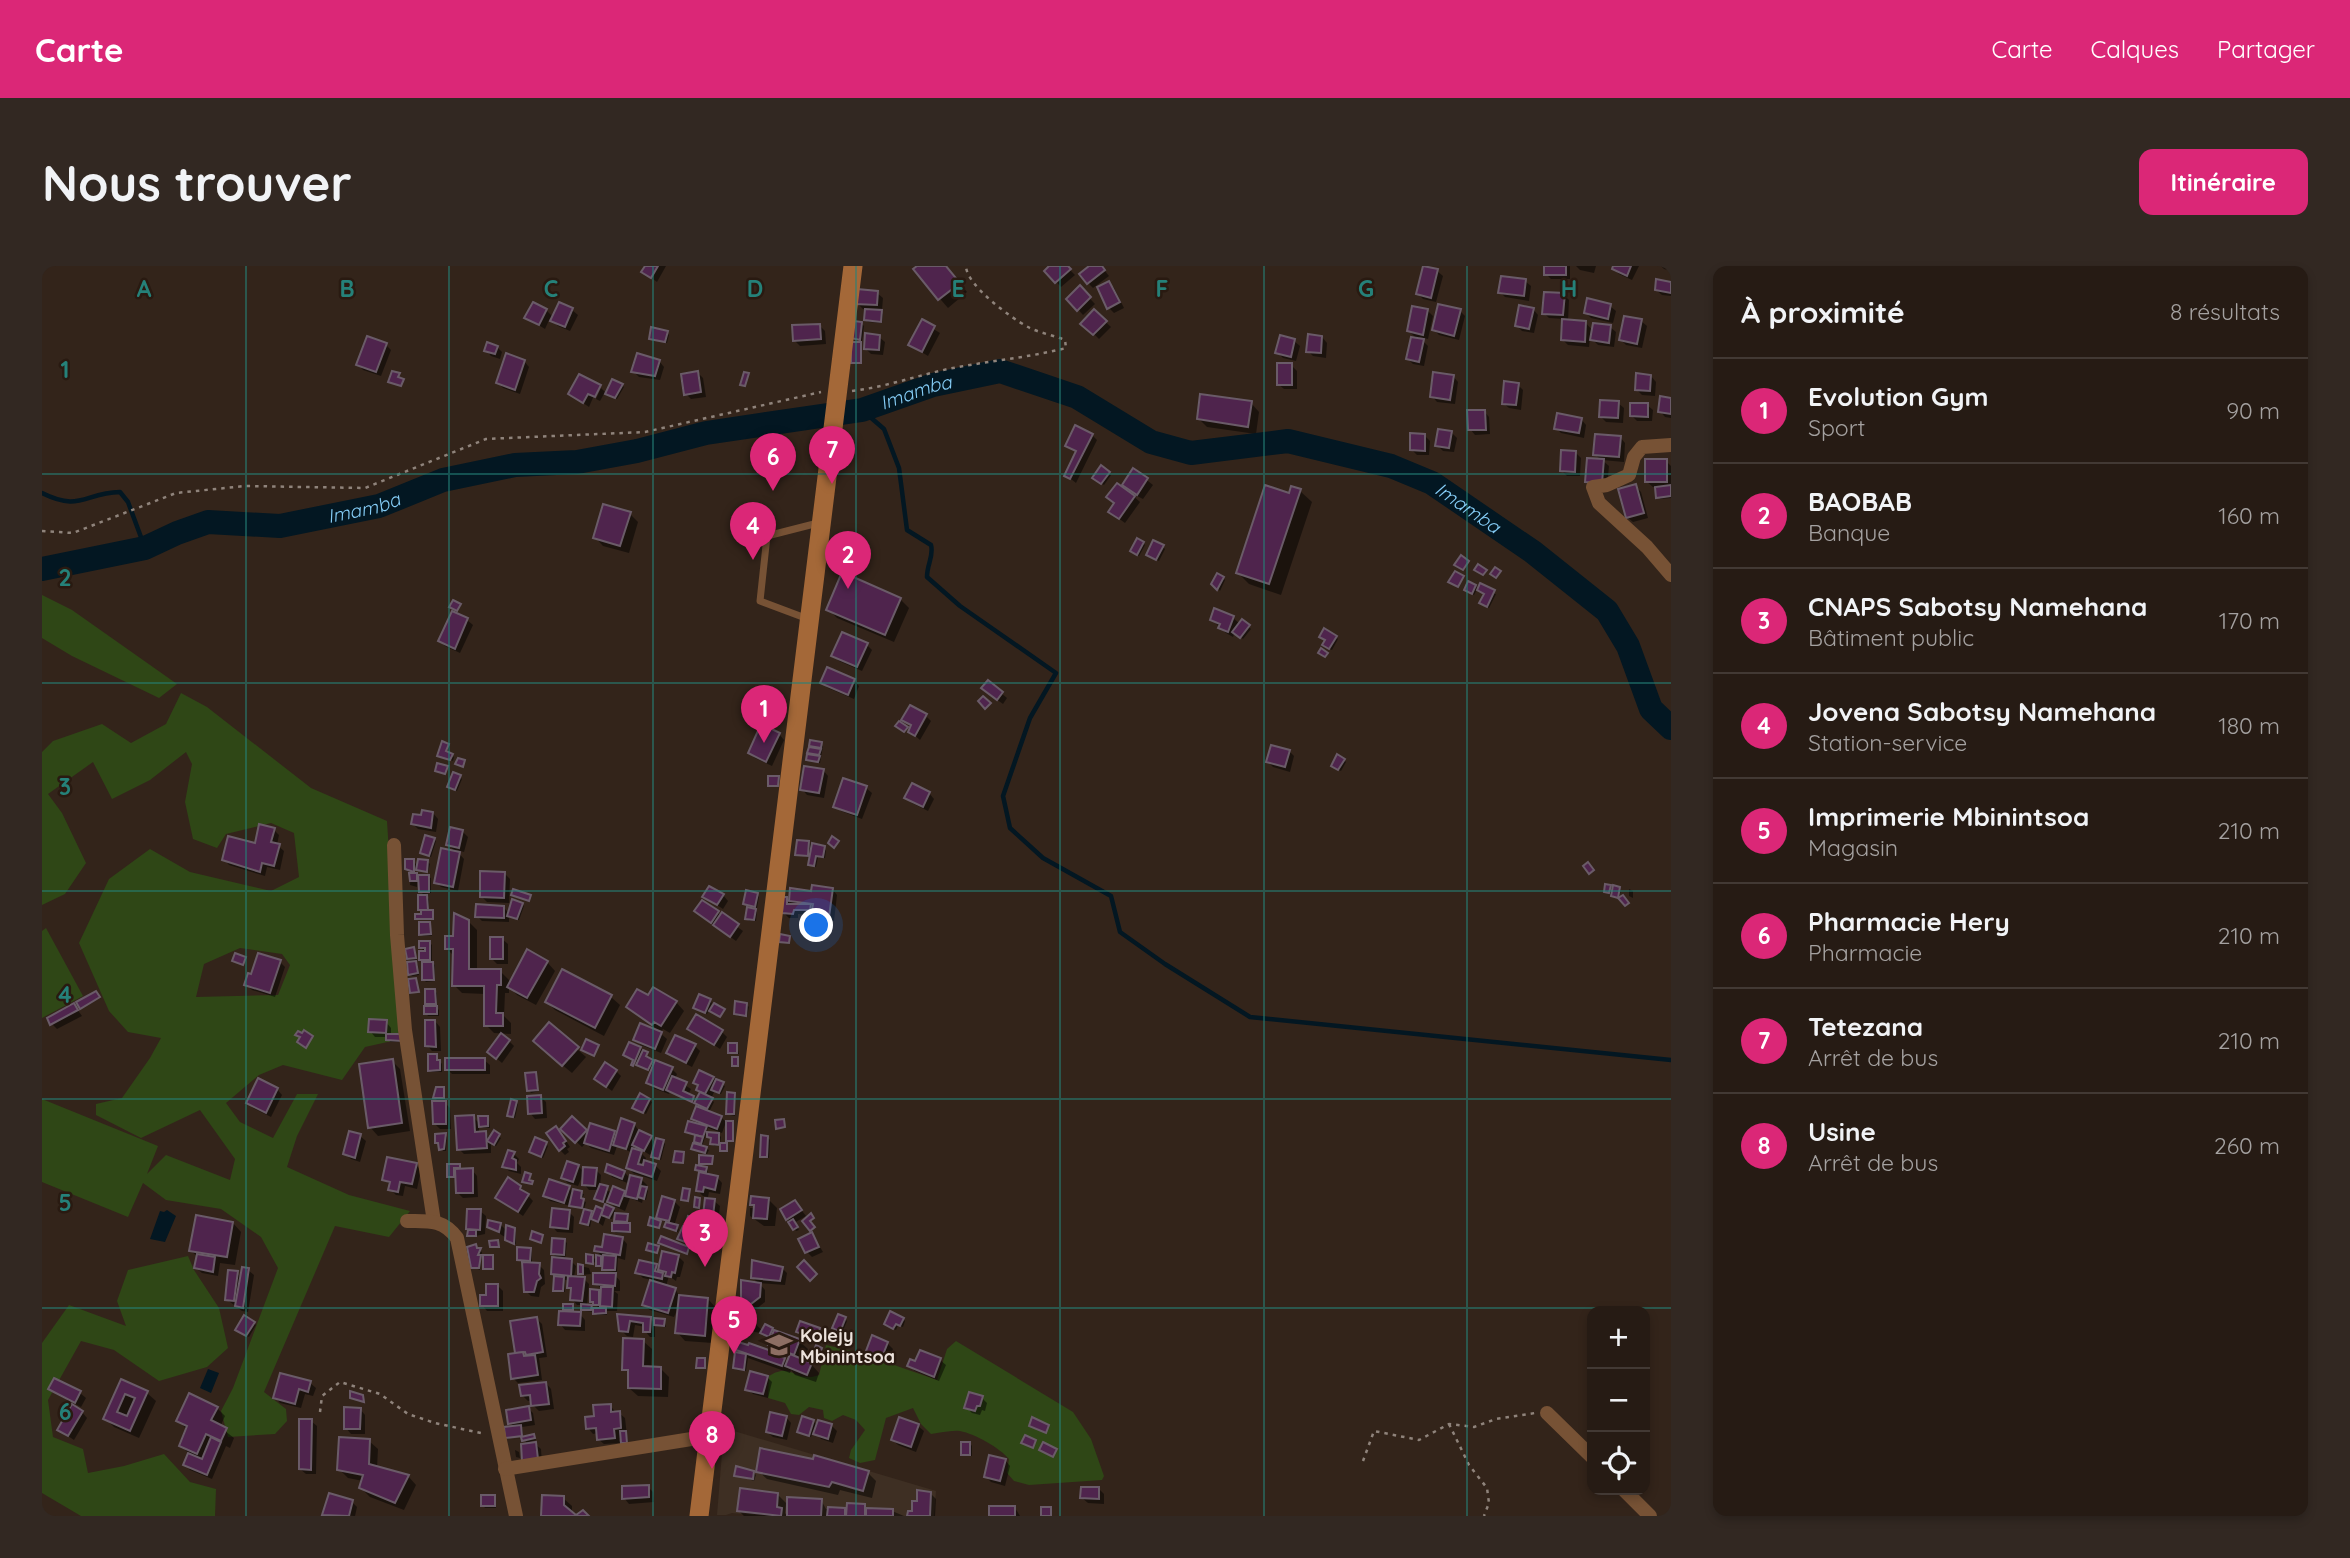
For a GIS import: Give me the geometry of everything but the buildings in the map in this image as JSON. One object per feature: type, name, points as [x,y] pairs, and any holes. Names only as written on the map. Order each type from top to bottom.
[{"type":"main road","points":[[699,1516],[853,266]]},
{"type":"street","points":[[1671,445],[1642,447],[1634,457],[1629,475],[1607,485],[1593,487],[1599,503],[1647,547],[1671,575]]},
{"type":"street","points":[[394,845],[397,935],[405,1030],[434,1222]]},
{"type":"street","points":[[407,1221],[434,1222],[450,1227],[461,1247],[516,1516]]},
{"type":"street","points":[[1547,1413],[1587,1452]]},
{"type":"street","points":[[505,1468],[710,1436]]},
{"type":"street","points":[[1629,1495],[1650,1516]]},
{"type":"lane","points":[[808,620],[760,601],[767,536],[821,522]]},
{"type":"path","points":[[42,531],[73,533],[176,493],[245,486],[365,488],[486,439],[645,432],[819,392],[837,397],[945,370],[1066,348],[1065,340],[1029,327],[1009,314],[975,285],[966,272],[966,266]]},
{"type":"path","points":[[320,1412],[322,1396],[340,1382],[380,1394],[408,1414],[435,1423],[499,1437]]},
{"type":"path","points":[[1363,1461],[1374,1431],[1419,1440],[1448,1423],[1474,1427],[1496,1419],[1527,1413],[1547,1413]]},
{"type":"path","points":[[1448,1423],[1469,1465],[1486,1488],[1489,1503],[1484,1516]]},
{"type":"shaded area","points":[[724,1428],[936,1491],[934,1516],[717,1515]]},
{"type":"green space","points":[[42,595],[72,610],[177,684],[159,698],[72,656],[42,638]]},
{"type":"green space","points":[[181,693],[207,707],[311,788],[387,821],[401,1039],[365,1047],[342,1080],[283,1065],[259,1075],[226,1103],[240,1122],[273,1138],[297,1094],[318,1094],[297,1136],[287,1167],[349,1195],[410,1211],[389,1237],[335,1226],[264,1392],[286,1409],[287,1421],[275,1434],[228,1437],[221,1411],[233,1388],[278,1268],[261,1237],[221,1209],[166,1200],[143,1183],[128,1217],[42,1182],[42,1099],[158,1146],[147,1174],[166,1155],[230,1180],[235,1159],[200,1110],[141,1138],[96,1115],[96,1104],[122,1098],[161,1038],[128,1032],[109,1011],[79,943],[109,879],[150,849],[190,872],[271,891],[299,877],[294,833],[271,823],[226,834],[217,848],[193,839],[185,802],[192,764],[186,752],[150,780],[112,799],[93,762],[48,794],[62,813],[86,863],[65,894],[42,905],[42,752],[53,741],[102,724],[131,743],[166,724]],"holes":[[[240,948],[282,954],[290,965],[278,995],[196,997],[204,964]]]},
{"type":"green space","points":[[46,928],[83,996],[42,1018],[42,931]]},
{"type":"green space","points":[[188,1256],[219,1308],[228,1348],[207,1367],[159,1381],[114,1350],[81,1341],[48,1400],[53,1437],[83,1449],[88,1473],[164,1454],[190,1482],[216,1489],[215,1516],[81,1516],[42,1493],[42,1343],[69,1305],[126,1326],[117,1301],[128,1270]]},
{"type":"green space","points":[[956,1341],[1073,1412],[1091,1439],[1104,1476],[1102,1480],[1029,1485],[1014,1481],[1007,1473],[1009,1459],[1000,1450],[980,1438],[960,1431],[931,1434],[921,1424],[913,1408],[886,1418],[875,1460],[860,1463],[849,1458],[851,1450],[865,1430],[856,1420],[843,1415],[832,1421],[824,1418],[823,1410],[809,1407],[799,1415],[791,1414],[785,1403],[768,1398],[769,1376],[777,1372],[789,1371],[804,1377],[819,1375],[826,1345],[857,1352],[937,1380],[947,1349]]},
{"type":"water","points":[[167,1210],[176,1216],[165,1242],[150,1239],[160,1211]]},
{"type":"water","points":[[208,1369],[219,1373],[211,1393],[200,1388]]},
{"type":"waterway","name":"Imamba","points":[[42,569],[145,548],[208,522],[280,526],[379,506],[443,480],[515,465],[577,462],[637,451],[706,433],[862,410],[933,385],[1000,371],[1077,397],[1151,442],[1191,453],[1288,441],[1391,466],[1432,483],[1533,552],[1607,611],[1628,646],[1651,709],[1671,728]]},
{"type":"waterway","points":[[862,410],[884,429],[899,468],[907,530],[931,545],[927,577],[960,606],[1056,673],[1030,718],[1003,796],[1010,828],[1043,858],[1111,896],[1120,932],[1165,964],[1250,1017],[1671,1060]]},
{"type":"waterway","points":[[42,493],[65,501],[74,501],[120,492],[128,502],[145,548]]},
{"type":"place","name":"Tetezana","points":[[832,484]]},
{"type":"place","name":"Pharmacie Hery","points":[[773,491]]},
{"type":"place","name":"Jovena Sabotsy Namehana","points":[[753,560]]},
{"type":"place","name":"BAOBAB","points":[[848,589]]},
{"type":"place","name":"Evolution Gym","points":[[764,743]]},
{"type":"place","name":"CNAPS Sabotsy Namehana","points":[[705,1267]]},
{"type":"place","name":"Kolejy Mbinintsoa","points":[[779,1345]]},
{"type":"place","name":"Imprimerie Mbinintsoa","points":[[734,1354]]},
{"type":"place","name":"Usine","points":[[712,1469]]}]
